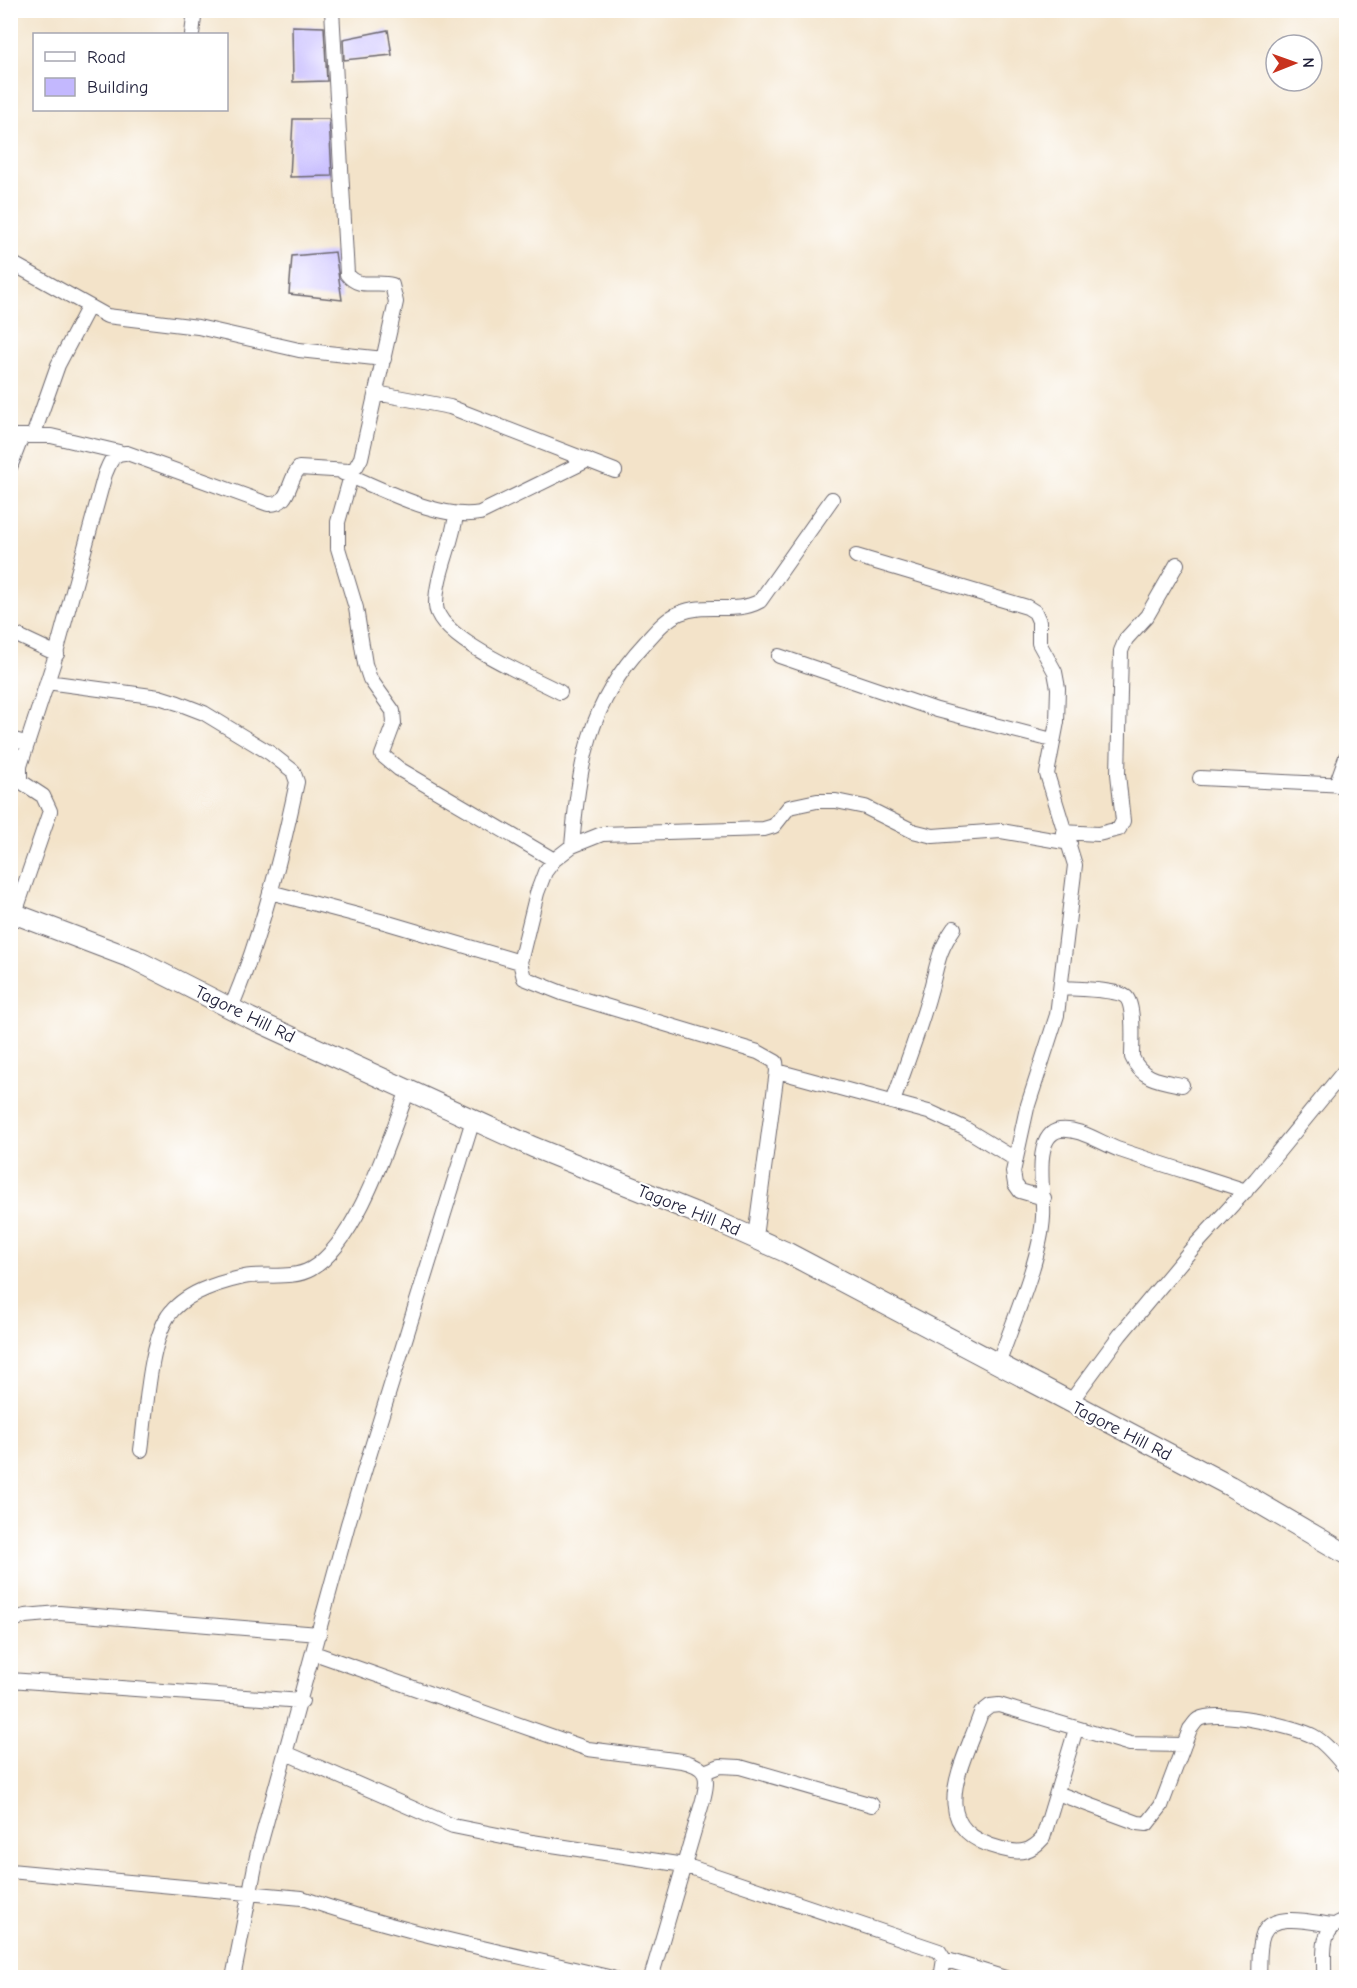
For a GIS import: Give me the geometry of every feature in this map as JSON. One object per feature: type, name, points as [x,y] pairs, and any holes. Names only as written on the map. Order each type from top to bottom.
[{"type":"main road","name":"Tagore Hill Rd","points":[[13,913],[134,959],[231,1008],[533,1147],[755,1237],[1069,1404],[1230,1486],[1347,1554]]},
{"type":"street","points":[[192,33],[195,10]]},
{"type":"street","points":[[332,10],[348,274],[360,285],[384,283],[392,285],[396,292],[384,359],[361,458],[356,467],[345,473]]},
{"type":"street","points":[[10,262],[107,316],[198,327],[321,354],[384,359]]},
{"type":"street","points":[[10,466],[22,436],[88,306]]},
{"type":"street","points":[[376,393],[450,407],[615,471]]},
{"type":"street","points":[[22,436],[69,439],[143,458],[268,504],[281,503],[299,468],[345,473],[456,515],[480,513],[588,460]]},
{"type":"street","points":[[13,913],[50,811],[43,796],[20,781],[20,766],[57,654],[105,474],[113,456],[120,452]]},
{"type":"street","points":[[345,473],[338,522],[338,548],[356,608],[365,664],[370,679],[393,711],[394,723],[382,755],[399,769],[554,860]]},
{"type":"street","points":[[572,846],[579,771],[585,748],[603,702],[632,657],[666,621],[679,614],[700,607],[749,607],[760,602],[832,499]]},
{"type":"street","points":[[456,515],[451,544],[437,588],[436,608],[440,619],[460,638],[560,692]]},
{"type":"street","points":[[856,556],[1027,607],[1035,612],[1039,621],[1039,644],[1055,672],[1058,688],[1057,722],[1047,774],[1076,877],[1057,1015],[1035,1080],[1013,1172],[1015,1184],[1020,1191],[1044,1198]]},
{"type":"street","points":[[755,1237],[777,1071],[776,1062],[758,1052],[524,978],[520,962],[537,893],[545,872],[554,860],[572,846],[602,834],[764,829],[774,826],[789,807],[817,801],[836,801],[865,807],[895,823],[933,836],[1001,831],[1066,837],[1110,833],[1119,829],[1123,821],[1118,774],[1121,651],[1126,639],[1147,616],[1177,564]]},
{"type":"street","points":[[10,632],[57,654]]},
{"type":"street","points":[[779,656],[937,710],[1052,740]]},
{"type":"street","points":[[47,682],[159,697],[178,702],[204,713],[270,753],[293,771],[297,782],[270,892],[256,945],[231,1008]]},
{"type":"street","points":[[10,739],[26,743]]},
{"type":"street","points":[[1200,778],[1341,785],[1347,757]]},
{"type":"street","points":[[270,892],[380,920],[520,962]]},
{"type":"street","points":[[893,1102],[930,992],[940,949],[954,928]]},
{"type":"street","points":[[1062,988],[1117,993],[1126,997],[1131,1007],[1132,1057],[1140,1073],[1154,1080],[1182,1085]]},
{"type":"street","points":[[1069,1404],[1120,1335],[1275,1157],[1347,1069]]},
{"type":"street","points":[[777,1071],[893,1102],[950,1121],[1015,1159]]},
{"type":"street","points":[[141,1450],[157,1348],[168,1316],[177,1306],[208,1288],[258,1274],[297,1273],[310,1270],[325,1258],[356,1216],[408,1090]]},
{"type":"street","points":[[233,1977],[248,1894],[362,1475],[472,1120]]},
{"type":"street","points":[[998,1365],[1037,1251],[1043,1221],[1042,1148],[1048,1136],[1058,1130],[1072,1131],[1124,1152],[1245,1191]]},
{"type":"street","points":[[10,1621],[25,1616],[59,1613],[319,1634]]},
{"type":"street","points":[[314,1653],[588,1749],[696,1764],[704,1772],[708,1782],[651,1977]]},
{"type":"street","points":[[10,1680],[302,1701]]},
{"type":"street","points":[[1076,1729],[1043,1838],[1029,1851],[1018,1852],[981,1841],[958,1824],[954,1810],[956,1782],[981,1713],[990,1706],[999,1704],[1130,1744],[1184,1745]]},
{"type":"street","points":[[1057,1793],[1138,1823],[1147,1824],[1161,1806],[1184,1745],[1198,1719],[1220,1716],[1256,1720],[1314,1736],[1347,1768]]},
{"type":"street","points":[[286,1753],[453,1826],[532,1842],[684,1865],[939,1951],[944,1959],[941,1977]]},
{"type":"street","points":[[704,1772],[720,1766],[740,1767],[872,1805]]},
{"type":"street","points":[[10,1871],[302,1898],[387,1926],[612,1977]]},
{"type":"street","points":[[1259,1977],[1263,1935],[1269,1927],[1289,1920],[1340,1922]]},
{"type":"street","points":[[1324,1977],[1325,1943],[1328,1931],[1340,1922]]},
{"type":"street","points":[[944,1959],[1005,1977]]},
{"type":"building","points":[[292,26],[324,27],[327,81],[293,82]]},
{"type":"building","points":[[388,30],[392,55],[344,60],[343,39]]},
{"type":"building","points":[[293,119],[329,119],[332,176],[290,177]]},
{"type":"building","points":[[335,252],[342,300],[289,294],[292,256]]}]
